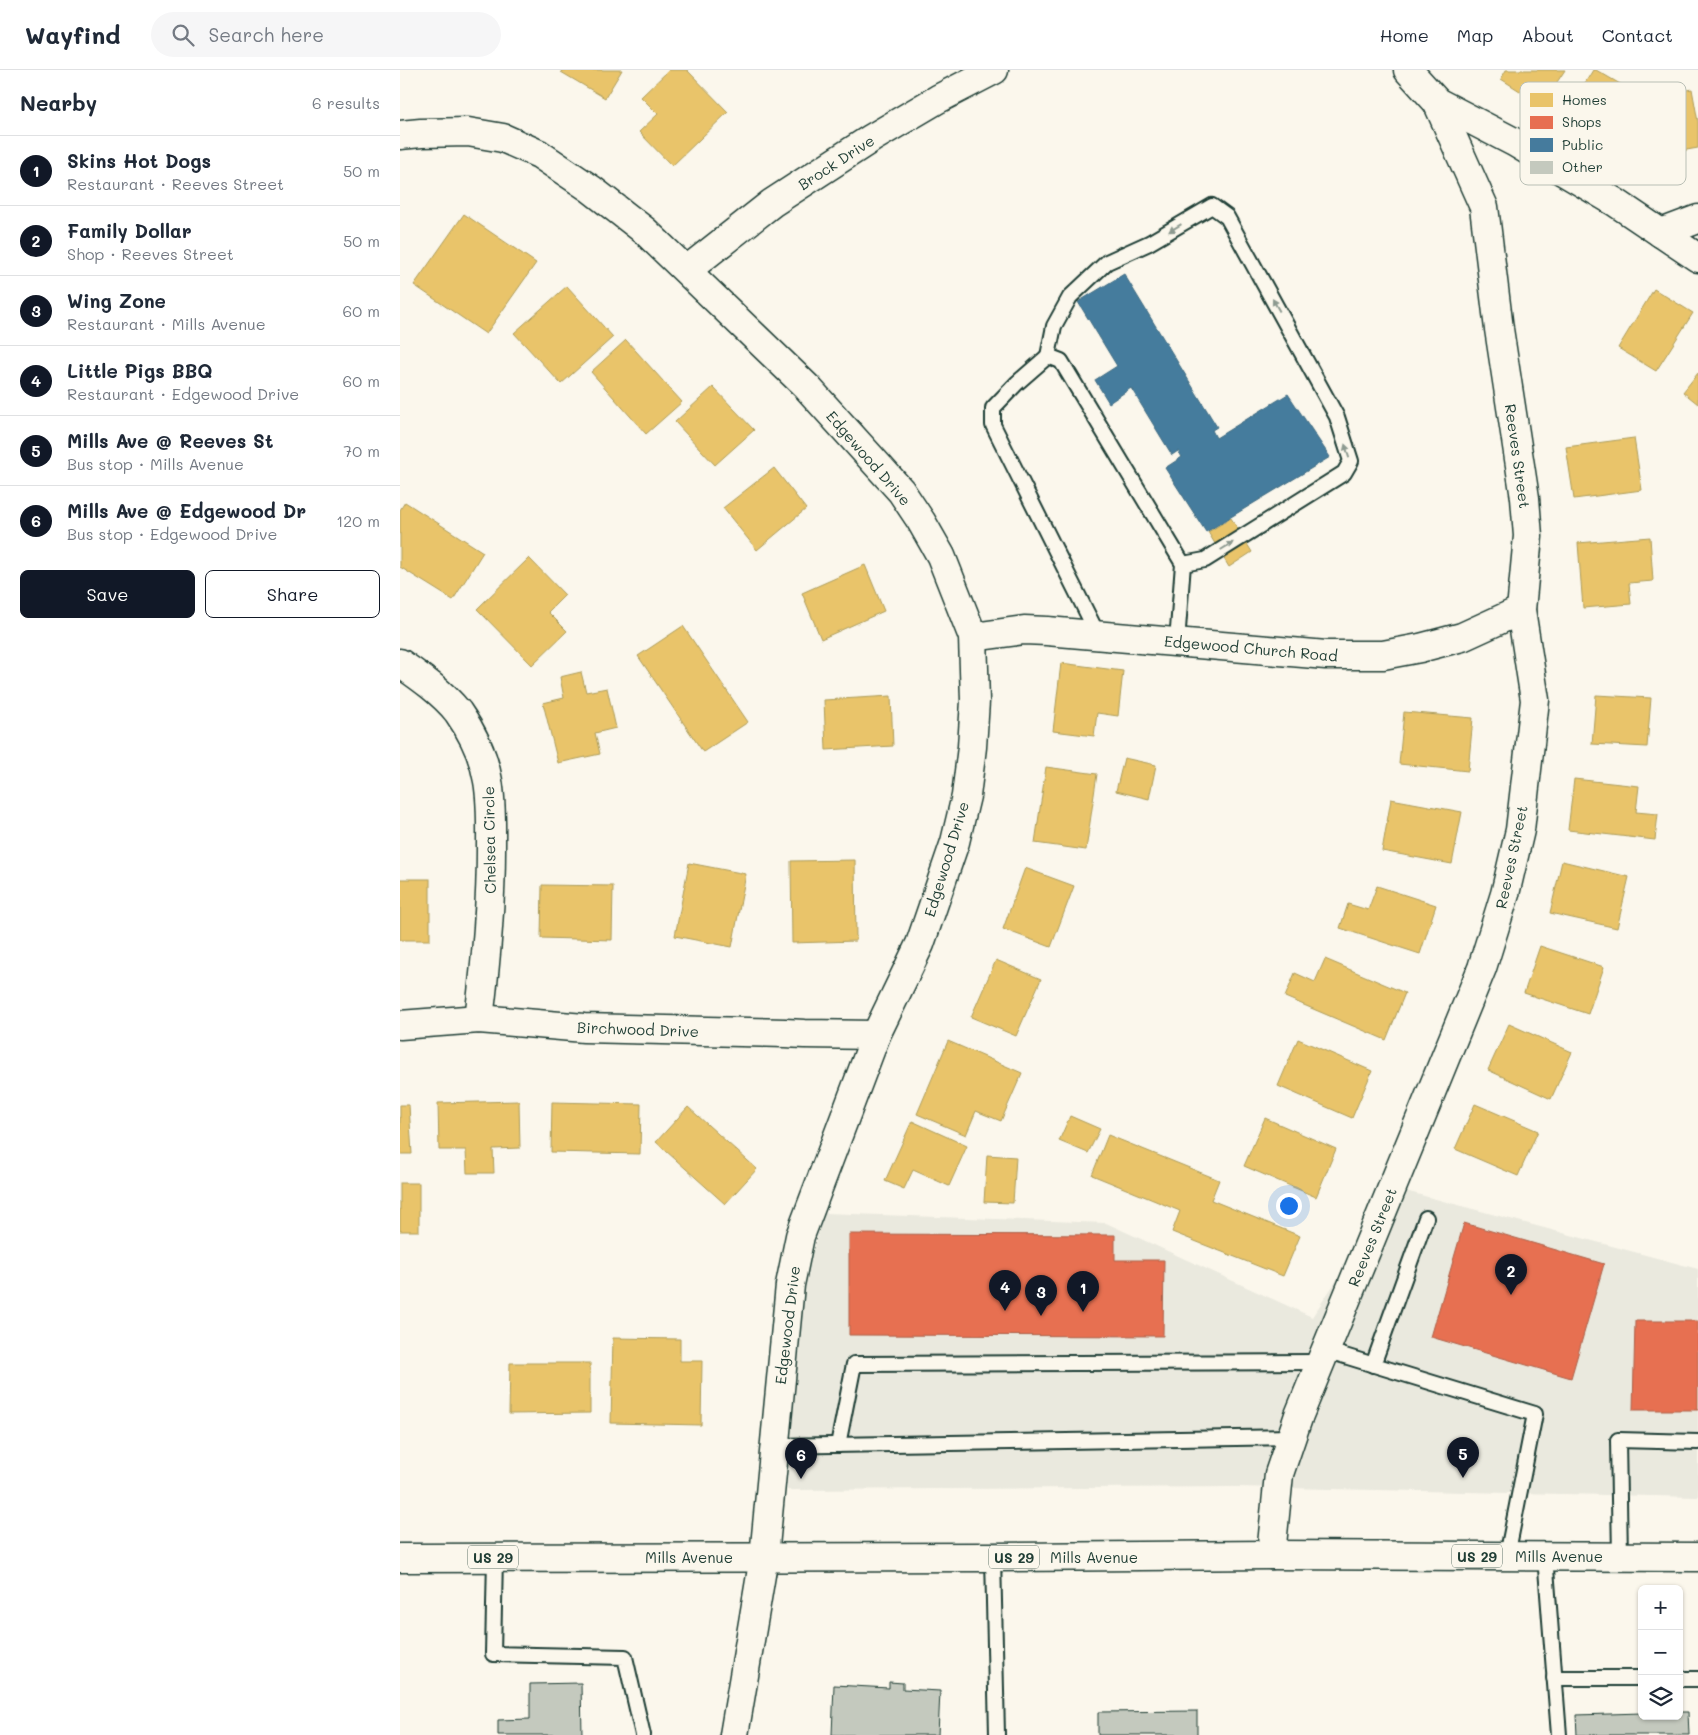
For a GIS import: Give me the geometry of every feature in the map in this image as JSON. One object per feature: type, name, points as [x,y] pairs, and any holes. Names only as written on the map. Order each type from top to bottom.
[{"type":"street","name":"Brock Drive","points":[[687,270],[772,203],[872,138],[938,99],[994,70]]},
{"type":"street","points":[[1408,70],[1437,102],[1520,146]]},
{"type":"street","name":"Reeves Street","points":[[1271,1555],[1279,1474],[1291,1437],[1482,968],[1505,894],[1520,830],[1534,700],[1521,610],[1528,536],[1525,498],[1499,329],[1484,207],[1437,102]]},
{"type":"street","name":"Edgewood Drive","points":[[400,135],[468,132],[503,138],[539,154],[591,189],[645,231],[807,387],[901,492],[921,521],[941,556],[973,637],[975,701],[972,747],[966,796],[957,833],[920,944],[876,1035],[800,1236],[790,1284],[764,1557],[734,1735]]},
{"type":"street","points":[[1586,185],[1698,258]]},
{"type":"street","points":[[1661,233],[1698,219]]},
{"type":"street","name":"Edgewood Church Road","points":[[973,637],[1024,630],[1326,655],[1383,655],[1462,637],[1521,610]]},
{"type":"street","name":"Chelsea Circle","points":[[400,663],[421,678],[458,712],[471,734],[488,780],[491,807],[491,886],[487,956],[479,1019]]},
{"type":"street","name":"Birchwood Drive","points":[[400,1025],[479,1019],[584,1028],[876,1035]]},
{"type":"street","name":"Mills Avenue","points":[[400,1558],[1271,1555],[1698,1557]]},
{"type":"lane","points":[[1098,635],[993,425],[993,408],[1017,383],[1048,356],[1054,326],[1070,297],[1107,262],[1149,243],[1212,206],[1227,217],[1337,417],[1350,461],[1344,473],[1205,560],[1183,564]]},
{"type":"lane","points":[[1048,356],[1061,361],[1183,564],[1177,642]]},
{"type":"lane","points":[[1373,1365],[1426,1218]]},
{"type":"lane","points":[[838,1445],[854,1364],[1323,1356],[1373,1365],[1535,1414],[1507,1556]]},
{"type":"lane","points":[[774,1446],[1291,1437]]},
{"type":"lane","points":[[1620,1557],[1618,1440],[1698,1442]]},
{"type":"lane","points":[[1545,1556],[1559,1735]]},
{"type":"lane","points":[[494,1557],[493,1654],[625,1657],[643,1735]]},
{"type":"lane","points":[[993,1557],[997,1735]]},
{"type":"lane","points":[[1554,1678],[1638,1678]]},
{"type":"lane","points":[[1683,1679],[1698,1679]]},
{"type":"shaded area","points":[[1398,1189],[1698,1269],[1698,1497],[1237,1487],[787,1490],[800,1296],[824,1213],[1106,1223],[1312,1317]]},
{"type":"building: Homes","points":[[562,70],[622,70],[605,98],[561,72]]},
{"type":"building: Homes","points":[[669,70],[687,70],[728,112],[672,166],[639,132],[658,114],[641,97]]},
{"type":"building: Homes","points":[[1506,70],[1565,70],[1557,82],[1520,82],[1520,91],[1501,79]]},
{"type":"building: Homes","points":[[1593,70],[1596,70],[1617,82],[1586,82]]},
{"type":"building: Homes","points":[[1692,89],[1698,122],[1698,148],[1686,150],[1686,90]]},
{"type":"building: Homes","points":[[464,214],[536,263],[486,334],[414,285]]},
{"type":"building: Homes","points":[[567,286],[613,337],[561,384],[514,333]]},
{"type":"building: Homes","points":[[1654,289],[1693,313],[1656,371],[1618,348]]},
{"type":"building: Homes","points":[[626,340],[682,402],[646,434],[591,372]]},
{"type":"building: Homes","points":[[1698,373],[1698,404],[1683,392]]},
{"type":"building: Homes","points":[[713,387],[754,430],[715,465],[675,422]]},
{"type":"building: Homes","points":[[1634,438],[1642,490],[1574,499],[1566,447]]},
{"type":"building: Homes","points":[[774,468],[806,509],[757,550],[723,508]]},
{"type":"building: Homes","points":[[405,502],[483,552],[453,600],[400,567],[400,510]]},
{"type":"building: Homes","points":[[1231,518],[1252,552],[1229,567],[1208,532]]},
{"type":"building: Homes","points":[[1650,537],[1653,581],[1629,583],[1631,604],[1583,608],[1578,543]]},
{"type":"building: Homes","points":[[529,558],[565,595],[548,612],[567,631],[532,665],[477,609]]},
{"type":"building: Homes","points":[[865,565],[884,611],[821,639],[802,593]]},
{"type":"building: Homes","points":[[683,626],[748,722],[703,752],[638,656]]},
{"type":"building: Homes","points":[[1061,663],[1123,671],[1118,716],[1097,713],[1094,736],[1053,731]]},
{"type":"building: Homes","points":[[581,672],[586,692],[607,688],[616,728],[595,733],[600,754],[558,763],[543,703],[564,698],[560,677]]},
{"type":"building: Homes","points":[[1596,695],[1651,698],[1647,747],[1592,744]]},
{"type":"building: Homes","points":[[891,696],[893,746],[826,750],[824,700]]},
{"type":"building: Homes","points":[[1404,712],[1473,718],[1468,771],[1399,764]]},
{"type":"building: Homes","points":[[1124,758],[1156,765],[1149,799],[1116,791]]},
{"type":"building: Homes","points":[[1046,767],[1097,774],[1086,850],[1035,843]]},
{"type":"building: Homes","points":[[1574,779],[1639,786],[1636,812],[1658,814],[1655,840],[1568,830]]},
{"type":"building: Homes","points":[[1391,799],[1462,812],[1452,864],[1382,851]]},
{"type":"building: Homes","points":[[855,860],[856,941],[792,943],[791,861]]},
{"type":"building: Homes","points":[[1562,861],[1629,877],[1617,928],[1550,913]]},
{"type":"building: Homes","points":[[689,863],[746,874],[732,947],[675,936]]},
{"type":"building: Homes","points":[[1025,868],[1074,886],[1051,947],[1003,929]]},
{"type":"building: Homes","points":[[400,879],[430,879],[430,940],[400,940]]},
{"type":"building: Homes","points":[[542,885],[613,886],[612,940],[541,938]]},
{"type":"building: Homes","points":[[1377,886],[1436,905],[1420,954],[1340,928],[1348,904],[1368,910]]},
{"type":"building: Homes","points":[[1540,946],[1604,967],[1588,1014],[1524,993]]},
{"type":"building: Homes","points":[[1325,959],[1405,993],[1386,1040],[1285,997],[1295,973],[1315,982]]},
{"type":"building: Homes","points":[[996,960],[1041,979],[1016,1036],[971,1017]]},
{"type":"building: Homes","points":[[1509,1024],[1572,1052],[1551,1099],[1488,1070]]},
{"type":"building: Homes","points":[[1298,1039],[1372,1071],[1352,1118],[1278,1086]]},
{"type":"building: Homes","points":[[948,1041],[1022,1073],[1001,1121],[976,1111],[966,1135],[917,1114]]},
{"type":"building: Homes","points":[[519,1101],[520,1148],[493,1149],[494,1173],[467,1173],[466,1150],[439,1150],[438,1103]]},
{"type":"building: Homes","points":[[552,1102],[641,1104],[640,1154],[551,1152]]},
{"type":"building: Homes","points":[[1475,1104],[1538,1131],[1518,1176],[1455,1149]]},
{"type":"building: Homes","points":[[400,1105],[409,1105],[412,1154],[400,1154]]},
{"type":"building: Homes","points":[[688,1107],[757,1169],[725,1204],[656,1142]]},
{"type":"building: Homes","points":[[1070,1116],[1100,1129],[1088,1153],[1059,1141]]},
{"type":"building: Homes","points":[[1265,1118],[1336,1149],[1316,1197],[1244,1166]]},
{"type":"building: Homes","points":[[912,1121],[967,1146],[949,1186],[913,1170],[904,1189],[885,1181]]},
{"type":"building: Homes","points":[[1108,1135],[1219,1180],[1211,1200],[1300,1236],[1283,1276],[1172,1232],[1180,1211],[1092,1175]]},
{"type":"building: Homes","points":[[987,1155],[1016,1157],[1013,1203],[984,1202]]},
{"type":"building: Homes","points":[[400,1183],[419,1183],[419,1231],[400,1231]]},
{"type":"building: Homes","points":[[613,1338],[680,1339],[680,1361],[702,1361],[701,1425],[611,1423]]},
{"type":"building: Homes","points":[[510,1363],[590,1363],[590,1413],[509,1414]]},
{"type":"building: Shops","points":[[1464,1223],[1604,1264],[1571,1378],[1431,1337]]},
{"type":"building: Shops","points":[[849,1234],[1115,1235],[1115,1260],[1164,1260],[1163,1336],[849,1335]]},
{"type":"building: Shops","points":[[1635,1321],[1698,1321],[1698,1410],[1633,1410]]},
{"type":"building: Public","points":[[1124,274],[1217,427],[1212,430],[1216,438],[1288,394],[1330,457],[1206,532],[1165,468],[1182,457],[1178,451],[1172,455],[1131,388],[1109,403],[1095,380],[1117,366],[1078,302]]},
{"type":"building: Other","points":[[889,1682],[903,1683],[903,1689],[940,1691],[938,1735],[832,1735],[834,1685],[889,1688]]},
{"type":"building: Other","points":[[581,1683],[582,1735],[498,1735],[498,1720],[530,1719],[530,1684]]},
{"type":"building: Other","points":[[1197,1711],[1197,1735],[1098,1735],[1098,1712]]},
{"type":"building: Other","points":[[1683,1712],[1688,1712],[1689,1735],[1577,1735],[1576,1715],[1638,1713],[1638,1720],[1683,1720]]},
{"type":"place","name":"Family Dollar","points":[[1511,1295]]},
{"type":"place","name":"Little Pigs BBQ","points":[[1005,1311]]},
{"type":"place","name":"Skins Hot Dogs","points":[[1083,1312]]},
{"type":"place","name":"Wing Zone","points":[[1041,1316]]},
{"type":"place","name":"Mills Ave @ Reeves St","points":[[1463,1478]]},
{"type":"place","name":"Mills Ave @ Edgewood Dr","points":[[801,1479]]}]
